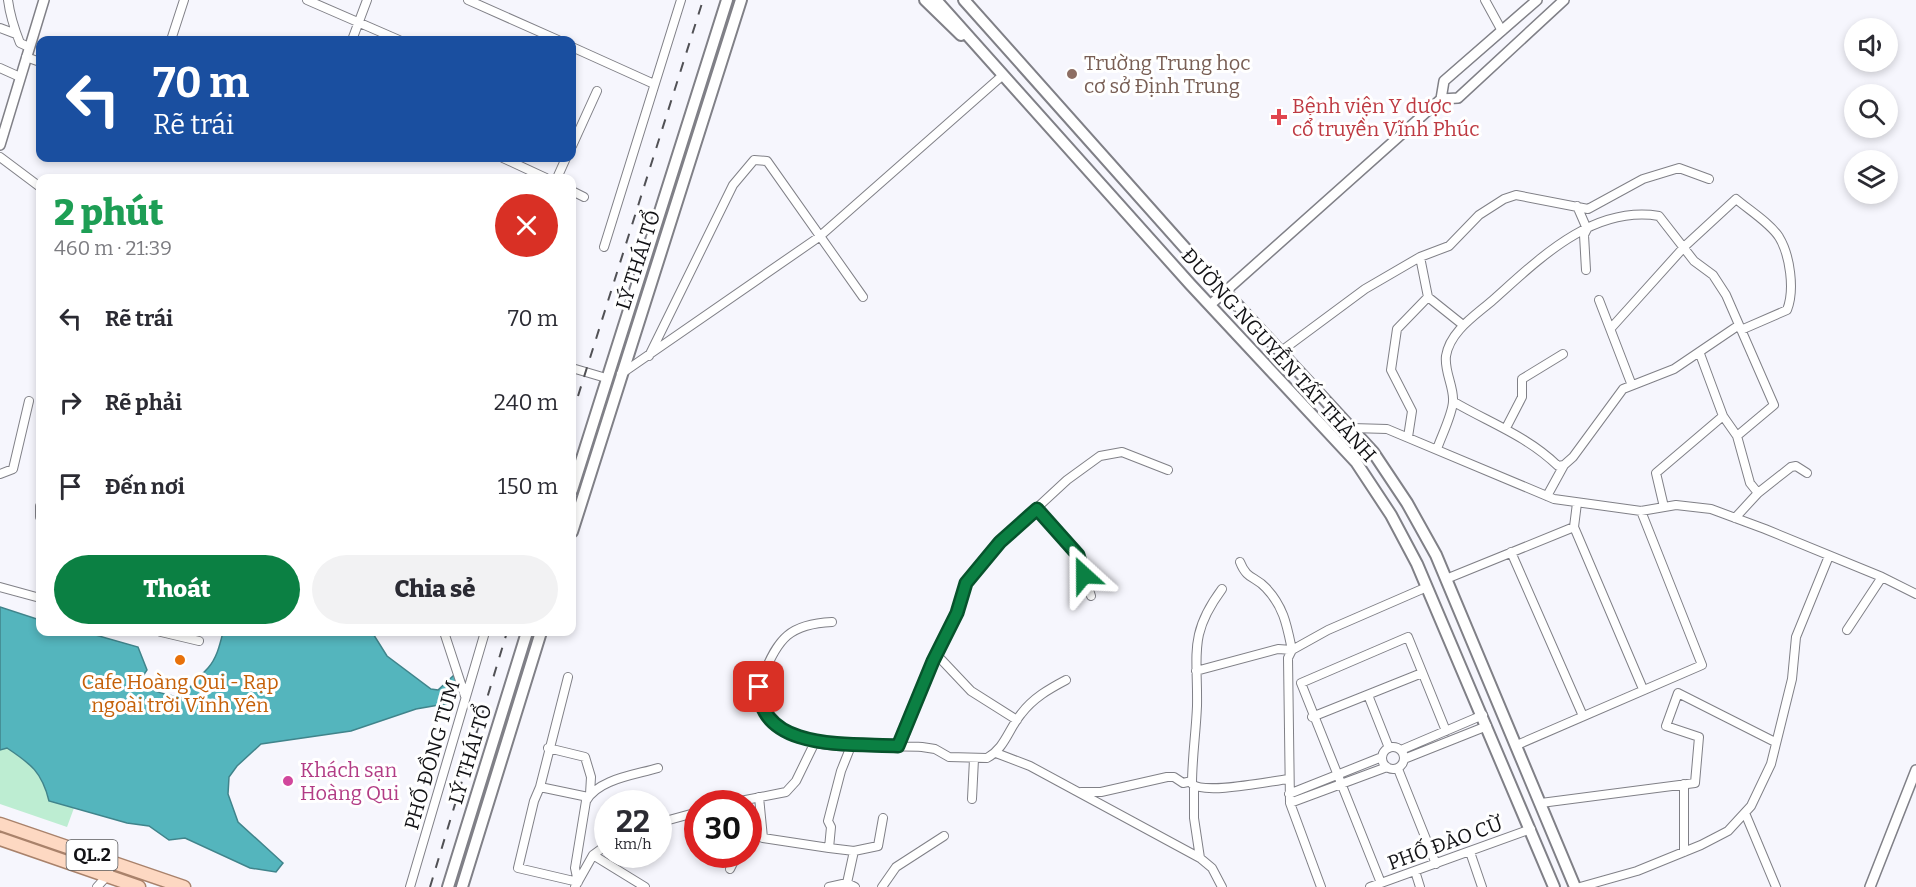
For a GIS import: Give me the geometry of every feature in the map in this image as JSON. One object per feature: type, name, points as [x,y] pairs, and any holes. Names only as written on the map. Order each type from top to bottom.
[{"type":"main road","name":"LÝ THÁI TỔ","points":[[576,477],[727,0]]},
{"type":"main road","name":"LÝ THÁI TỔ","points":[[576,519],[741,0]]},
{"type":"main road","points":[[925,0],[946,23],[987,56]]},
{"type":"main road","name":"ĐƯỜNG NGUYỄN TẤT THÀNH","points":[[936,0],[1140,228],[1356,462],[1391,515],[1427,587],[1554,887]]},
{"type":"main road","name":"ĐƯỜNG NGUYỄN TẤT THÀNH","points":[[964,0],[1156,215],[1373,452],[1407,503],[1446,579],[1578,887]]},
{"type":"main road","points":[[974,0],[1002,42]]},
{"type":"main road","points":[[1140,228],[1156,215]]},
{"type":"main road","points":[[645,255],[658,259]]},
{"type":"main road","points":[[591,428],[603,432]]},
{"type":"main road","points":[[1333,436],[1352,428]]},
{"type":"main road","name":"LÝ THÁI TỔ","points":[[448,887],[526,636]]},
{"type":"main road","name":"LÝ THÁI TỔ","points":[[462,887],[540,636]]},
{"type":"main road","points":[[1485,721],[1504,713]]},
{"type":"main road","name":"QL.2","points":[[0,824],[184,887]]},
{"type":"main road","name":"QL.2","points":[[0,839],[139,887]]},
{"type":"street","points":[[8,0],[10,20],[20,43],[36,59]]},
{"type":"street","points":[[0,145],[44,0]]},
{"type":"street","points":[[172,36],[184,0]]},
{"type":"street","points":[[307,0],[390,36]]},
{"type":"street","points":[[354,36],[367,0]]},
{"type":"street","points":[[468,0],[549,36]]},
{"type":"street","points":[[604,247],[681,0]]},
{"type":"street","points":[[1485,0],[1502,31]]},
{"type":"street","points":[[1441,99],[1444,81],[1537,0]]},
{"type":"street","points":[[1210,305],[1441,99],[1458,98],[1564,0]]},
{"type":"street","points":[[0,28],[16,34]]},
{"type":"street","points":[[576,49],[654,84]]},
{"type":"street","points":[[0,68],[20,77]]},
{"type":"street","points":[[621,374],[819,237],[1003,75]]},
{"type":"street","points":[[576,136],[597,91]]},
{"type":"street","points":[[576,122],[581,124]]},
{"type":"street","points":[[0,157],[36,184]]},
{"type":"street","points":[[648,357],[733,185],[754,160],[767,160],[863,297]]},
{"type":"street","points":[[512,162],[537,174]]},
{"type":"street","points":[[1280,352],[1365,289],[1420,257],[1449,246],[1479,215],[1504,199],[1516,195],[1588,209],[1643,179],[1678,168],[1709,178]]},
{"type":"street","points":[[576,193],[584,197]]},
{"type":"street","points":[[1547,496],[1564,465],[1573,457],[1623,388],[1631,383],[1674,369],[1700,354],[1710,342],[1787,310],[1791,299],[1788,260],[1778,236],[1736,200],[1685,246],[1612,327]]},
{"type":"street","points":[[1576,206],[1587,229],[1584,236],[1586,270]]},
{"type":"street","points":[[1437,449],[1454,402],[1446,356],[1463,325],[1554,247],[1587,229],[1634,215],[1659,216],[1671,234],[1685,246],[1694,261],[1713,275],[1726,295],[1774,405],[1737,436]]},
{"type":"street","points":[[1420,257],[1428,297],[1463,325]]},
{"type":"street","points":[[1408,437],[1412,411],[1391,370],[1397,329],[1428,297]]},
{"type":"street","points":[[1599,300],[1612,327],[1631,383]]},
{"type":"street","points":[[1506,428],[1522,398],[1522,379],[1563,354]]},
{"type":"street","points":[[1700,354],[1723,416],[1737,436],[1750,483],[1758,493]]},
{"type":"street","points":[[576,369],[606,378]]},
{"type":"street","points":[[0,474],[13,469],[29,401]]},
{"type":"street","points":[[1454,402],[1537,446],[1558,466],[1564,465]]},
{"type":"street","points":[[1664,507],[1656,473],[1723,416]]},
{"type":"street","points":[[1352,428],[1387,429],[1547,496],[1577,503],[1641,511],[1676,505],[1711,509],[1882,577],[1916,594]]},
{"type":"street","points":[[898,746],[936,654],[957,613],[966,583],[1000,542],[1091,460],[1111,452],[1134,456],[1168,470]]},
{"type":"street","points":[[1735,518],[1758,493],[1791,467],[1796,466],[1807,473]]},
{"type":"street","points":[[1577,503],[1574,527],[1643,689]]},
{"type":"street","points":[[1037,509],[1078,555],[1090,596]]},
{"type":"street","points":[[1517,745],[1702,665],[1641,511]]},
{"type":"street","points":[[1446,579],[1574,527]]},
{"type":"street","points":[[1511,552],[1583,716]]},
{"type":"street","points":[[1578,887],[1637,871],[1684,852],[1728,831],[1751,806],[1771,764],[1792,679],[1796,637],[1830,556]]},
{"type":"street","points":[[1240,562],[1245,575],[1265,587],[1277,602],[1286,621],[1292,650],[1288,658],[1287,697],[1290,799],[1321,887]]},
{"type":"street","points":[[1848,630],[1882,577]]},
{"type":"street","points":[[0,587],[36,597]]},
{"type":"street","points":[[1196,671],[1278,649],[1292,650],[1328,630],[1427,587]]},
{"type":"street","points":[[1200,858],[1194,818],[1193,784],[1197,703],[1194,653],[1201,621],[1222,589]]},
{"type":"street","points":[[832,622],[808,623],[780,640],[772,652],[759,687],[761,707],[770,718],[798,736],[814,742],[851,746],[934,749],[949,757],[987,758],[996,753],[1017,720],[1042,693],[1066,680]]},
{"type":"street","points":[[178,636],[199,641]]},
{"type":"street","points":[[445,636],[466,697]]},
{"type":"street","name":"PHỐ ĐỒNG TUM","points":[[410,887],[484,636]]},
{"type":"street","points":[[1381,883],[1342,783],[1312,717],[1301,683],[1408,637],[1446,731]]},
{"type":"street","points":[[936,654],[971,691],[1017,720]]},
{"type":"street","points":[[1312,717],[1422,673]]},
{"type":"street","points":[[568,677],[518,868],[576,884]]},
{"type":"street","points":[[1541,803],[1695,783],[1700,737],[1666,726],[1678,693],[1775,742]]},
{"type":"street","points":[[1368,695],[1389,748]]},
{"type":"street","points":[[1389,748],[1401,750],[1446,731],[1485,721]]},
{"type":"street","points":[[1398,769],[1404,759],[1485,721]]},
{"type":"street","points":[[762,796],[786,792],[796,781],[814,742]]},
{"type":"street","points":[[829,848],[831,827],[828,820],[841,771],[851,746]]},
{"type":"street","points":[[548,748],[585,757],[591,777],[575,868],[576,884]]},
{"type":"street","points":[[1290,799],[1338,775],[1382,757],[1389,748]]},
{"type":"street","points":[[1401,750],[1404,759]]},
{"type":"street","points":[[996,753],[1029,766],[1200,858],[1212,868],[1222,887]]},
{"type":"street","points":[[1382,757],[1387,767]]},
{"type":"street","points":[[972,799],[974,759]]},
{"type":"street","points":[[1290,799],[1387,767],[1398,769]]},
{"type":"street","points":[[540,787],[589,795],[609,783],[658,768]]},
{"type":"street","points":[[1398,769],[1436,864]]},
{"type":"street","points":[[1870,887],[1916,770]]},
{"type":"street","points":[[1079,792],[1101,792],[1167,777],[1174,777],[1183,783],[1219,788],[1289,779]]},
{"type":"street","points":[[1684,784],[1684,852]]},
{"type":"street","points":[[1745,813],[1776,887]]},
{"type":"street","points":[[762,828],[763,838],[854,851],[878,846],[883,818]]},
{"type":"street","name":"PHỐ ĐÀO CỪ","points":[[1370,887],[1531,829]]},
{"type":"street","points":[[882,887],[896,867],[944,836]]},
{"type":"street","points":[[847,883],[854,851]]},
{"type":"street","points":[[1470,852],[1482,887]]},
{"type":"street","points":[[576,884],[593,855],[645,887]]},
{"type":"street","points":[[97,887],[107,876],[112,862]]},
{"type":"street","points":[[1415,871],[1420,887]]},
{"type":"street","points":[[828,887],[847,883],[855,887]]},
{"type":"green space","points":[[7,748],[39,776],[49,801],[74,808],[67,827],[0,804],[0,749]]},
{"type":"water","points":[[0,607],[36,619],[36,636],[99,636],[138,647],[147,670],[139,682],[150,689],[173,696],[186,696],[193,684],[214,660],[222,636],[374,636],[387,656],[431,689],[438,690],[454,675],[456,680],[450,703],[416,709],[351,731],[261,744],[237,766],[229,777],[228,794],[238,822],[283,863],[276,872],[250,868],[185,838],[169,840],[149,826],[127,823],[49,801],[43,783],[34,770],[7,748],[0,750]]},
{"type":"railway","points":[[576,402],[703,0]]},
{"type":"railway","points":[[430,887],[506,636]]},
{"type":"place","name":"Trường Trung học cơ sở Định Trung","points":[[1072,74]]},
{"type":"place","name":"Bệnh viện Y dược cổ truyền Vĩnh Phúc","points":[[1279,117]]},
{"type":"place","name":"Cafe Hoàng Qui - Rạp ngoài trời Vĩnh Yên","points":[[180,660]]},
{"type":"place","name":"Khách sạn Hoàng Qui","points":[[288,781]]},
{"type":"route","points":[[759,687],[759,702],[770,718],[808,741],[847,746],[898,746],[933,661],[957,613],[966,583],[1000,542],[1037,509],[1078,555],[1084,575]]}]
